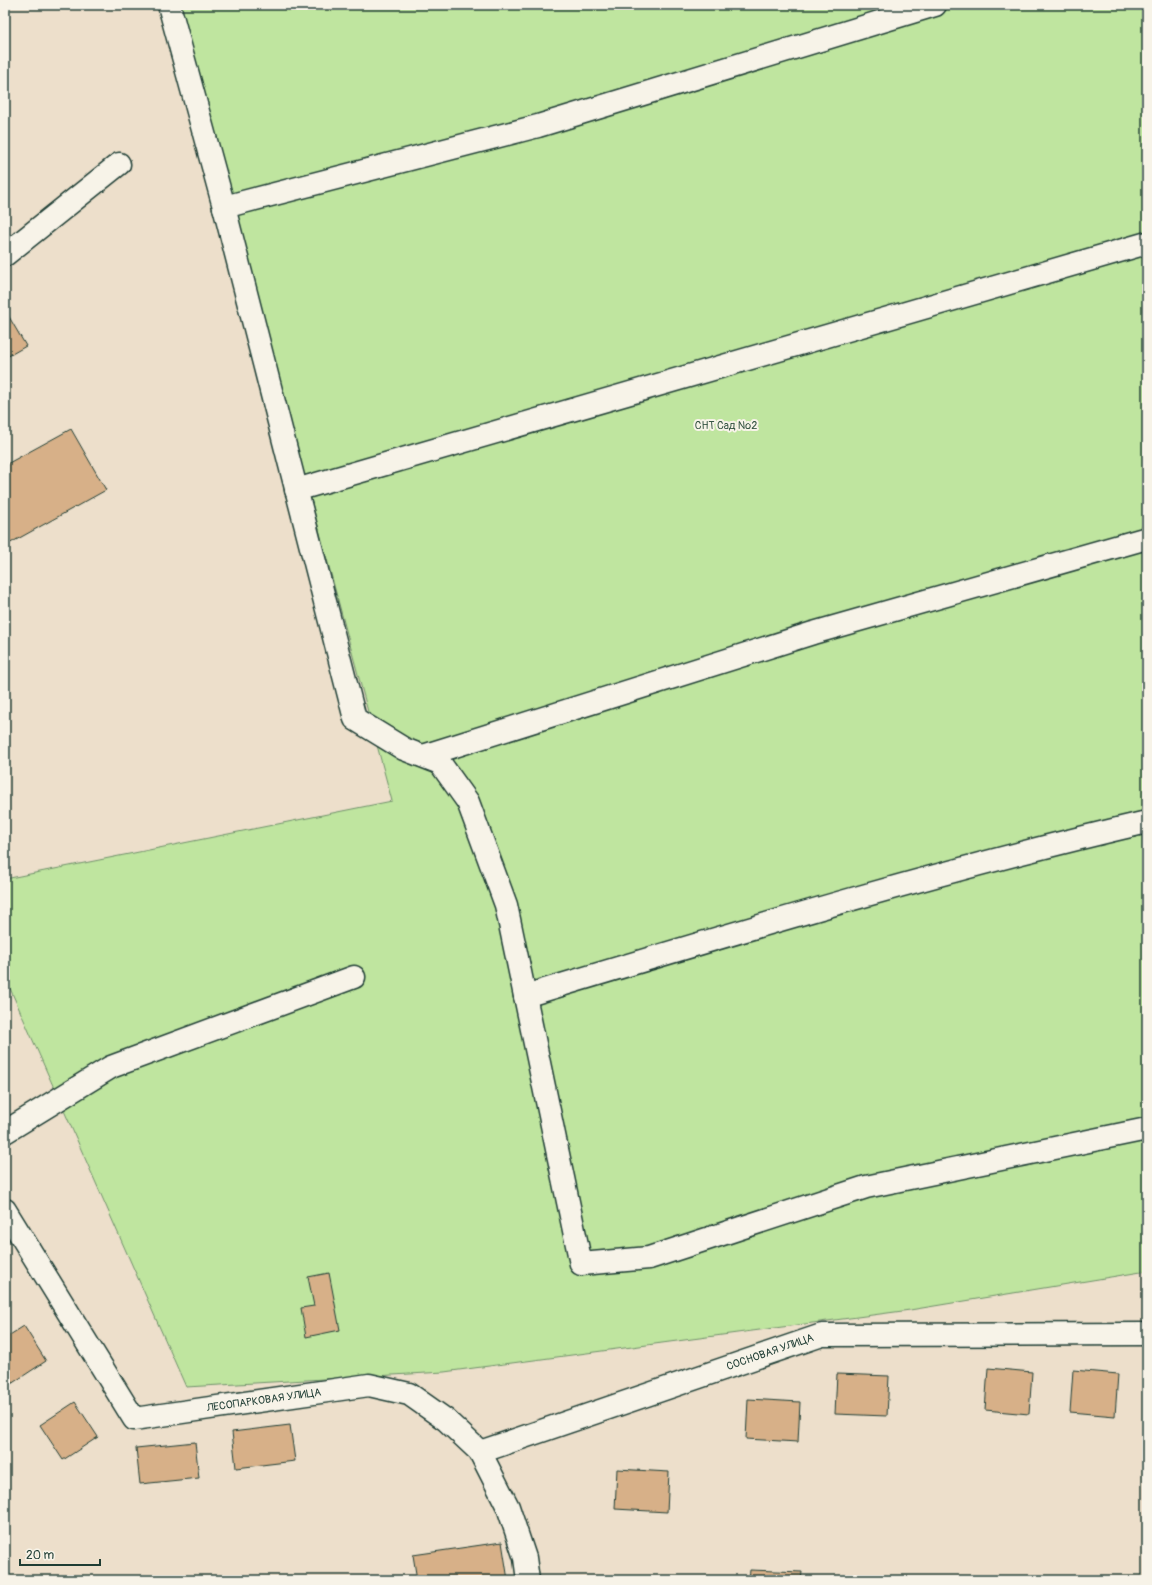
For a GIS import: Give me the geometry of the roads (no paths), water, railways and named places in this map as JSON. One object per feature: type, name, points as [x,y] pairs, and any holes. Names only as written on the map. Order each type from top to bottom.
[{"type":"street","points":[[169,5],[224,207],[355,719],[404,749],[440,763],[468,802],[506,905],[581,1264],[649,1258],[866,1187],[1147,1128]]},
{"type":"street","points":[[224,207],[538,126],[935,5]]},
{"type":"street","points":[[5,255],[119,164]]},
{"type":"street","points":[[296,490],[1147,243]]},
{"type":"street","points":[[423,756],[813,633],[1147,538]]},
{"type":"street","points":[[525,996],[741,931],[1064,842],[1147,822]]},
{"type":"street","points":[[5,1132],[111,1067],[354,977]]},
{"type":"street","name":"ЛЕСОПАРКОВАЯ УЛИЦА","points":[[5,1210],[134,1419],[369,1385],[409,1394],[446,1420],[480,1452],[508,1506],[525,1558],[528,1580]]},
{"type":"street","name":"СОСНОВАЯ УЛИЦА","points":[[480,1452],[822,1334],[1147,1334]]},
{"type":"park label","name":"СНТ Сад №2","points":[[726,425]]}]
